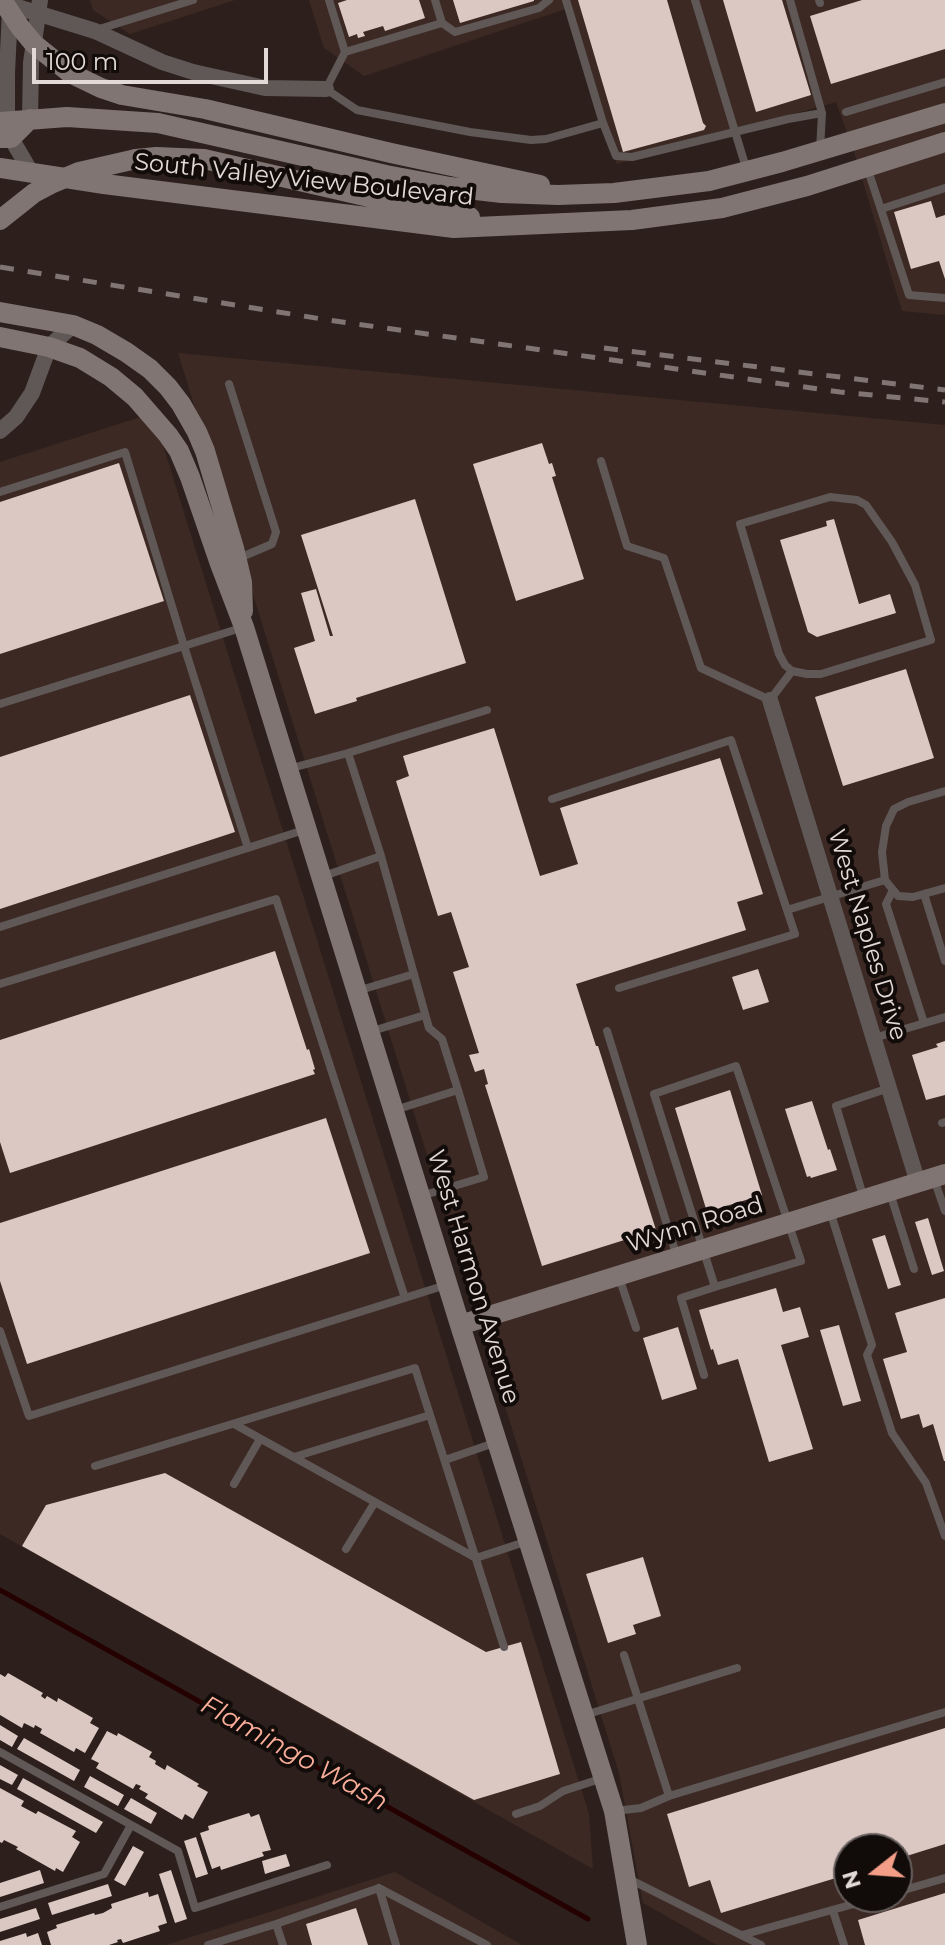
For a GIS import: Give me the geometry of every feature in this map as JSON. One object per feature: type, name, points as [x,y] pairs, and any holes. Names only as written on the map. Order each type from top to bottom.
[{"type":"main road","points":[[8,2],[20,27],[34,44],[70,73],[101,88],[584,194]]},
{"type":"main road","name":"South Valley View Boulevard","points":[[4,130],[30,119],[67,117],[158,123],[450,187],[502,193],[584,194],[709,181],[945,113]]},
{"type":"main road","name":"South Valley View Boulevard","points":[[0,168],[454,228],[632,220],[722,208],[807,186],[945,142]]},
{"type":"main road","points":[[0,220],[34,193],[79,172],[156,157],[204,159],[464,216],[556,222]]},
{"type":"main road","name":"West Harmon Avenue","points":[[0,312],[73,325],[97,335],[150,369],[168,387],[181,404],[205,451],[228,562]]},
{"type":"main road","name":"West Harmon Avenue","points":[[0,337],[49,347],[80,358],[111,377],[135,397],[179,451],[228,562],[242,582],[244,627],[614,1811],[637,1945]]},
{"type":"main road","name":"Wynn Road","points":[[460,1325],[932,1179]]},
{"type":"street","points":[[32,174],[4,130],[8,2],[40,7],[162,62],[193,72],[265,88],[326,89]]},
{"type":"street","points":[[30,119],[31,63],[40,7]]},
{"type":"street","points":[[0,431],[16,417],[32,393],[49,347],[73,325]]},
{"type":"street","name":"West Naples Drive","points":[[770,700],[889,1088],[932,1179]]},
{"type":"lane","points":[[95,31],[193,0]]},
{"type":"lane","points":[[329,0],[345,52],[326,89],[357,110],[470,132],[531,140],[546,139],[603,123]]},
{"type":"lane","points":[[435,0],[442,23],[455,32],[539,8],[549,0]]},
{"type":"lane","points":[[566,0],[616,156],[632,157],[822,113]]},
{"type":"lane","points":[[695,0],[747,172]]},
{"type":"lane","points":[[790,0],[822,113],[820,151]]},
{"type":"lane","points":[[345,52],[442,23]]},
{"type":"lane","points":[[846,112],[945,82]]},
{"type":"lane","points":[[867,166],[909,295],[945,298]]},
{"type":"lane","points":[[881,209],[945,188]]},
{"type":"lane","points":[[228,562],[272,544],[276,532],[229,384]]},
{"type":"lane","points":[[0,492],[125,452],[248,848]]},
{"type":"lane","points":[[601,461],[627,546],[664,558],[701,668],[770,700],[792,671]]},
{"type":"lane","points":[[830,497],[857,500],[866,505],[892,542],[915,585],[931,640],[821,674],[792,671],[779,654],[740,524],[830,497]]},
{"type":"lane","points":[[0,704],[244,627]]},
{"type":"lane","points":[[288,769],[487,710]]},
{"type":"lane","points":[[552,799],[731,740],[795,934],[619,988]]},
{"type":"lane","points":[[348,753],[381,856],[429,1028],[442,1039],[484,1177],[420,1197]]},
{"type":"lane","points":[[945,791],[894,809],[886,826],[882,852],[885,880],[898,896],[913,897],[945,888]]},
{"type":"lane","points":[[0,927],[307,829]]},
{"type":"lane","points":[[321,877],[381,856]]},
{"type":"lane","points":[[787,910],[885,880]]},
{"type":"lane","points":[[893,890],[886,904],[924,1023]]},
{"type":"lane","points":[[924,894],[945,961]]},
{"type":"lane","points":[[0,984],[276,899],[405,1298]]},
{"type":"lane","points":[[357,991],[414,974]]},
{"type":"lane","points":[[369,1032],[425,1015]]},
{"type":"lane","points":[[873,1038],[945,1017]]},
{"type":"lane","points":[[607,1031],[677,1258]]},
{"type":"lane","points":[[704,1375],[681,1298],[801,1261],[736,1066],[654,1094],[715,1287]]},
{"type":"lane","points":[[864,1200],[836,1106],[889,1088]]},
{"type":"lane","points":[[393,1110],[458,1090]]},
{"type":"lane","points":[[932,1179],[945,1211]]},
{"type":"lane","points":[[890,1192],[914,1269]]},
{"type":"lane","points":[[830,1210],[872,1345],[867,1355],[892,1433],[926,1483],[945,1536]]},
{"type":"lane","points":[[619,1276],[636,1328]]},
{"type":"lane","points":[[0,1331],[29,1416],[448,1285]]},
{"type":"lane","points":[[95,1466],[415,1368],[504,1647]]},
{"type":"lane","points":[[294,1457],[430,1415]]},
{"type":"lane","points":[[234,1424],[476,1558],[529,1540]]},
{"type":"lane","points":[[234,1484],[260,1439]]},
{"type":"lane","points":[[445,1460],[497,1442]]},
{"type":"lane","points":[[346,1549],[375,1502]]},
{"type":"lane","points":[[624,1655],[669,1796]]},
{"type":"lane","points":[[584,1716],[737,1668]]},
{"type":"lane","points":[[614,1811],[641,1808],[669,1796],[945,1712]]},
{"type":"lane","points":[[0,1752],[178,1851],[195,1908],[327,1865]]},
{"type":"lane","points":[[516,1814],[540,1806],[563,1791],[603,1777]]},
{"type":"lane","points":[[0,1907],[104,1874],[131,1825]]},
{"type":"lane","points":[[626,1877],[761,1945]]},
{"type":"lane","points":[[913,1887],[945,1878]]},
{"type":"lane","points":[[379,1888],[396,1945]]},
{"type":"lane","points":[[208,1945],[379,1888],[487,1945]]},
{"type":"lane","points":[[741,1935],[833,1911]]},
{"type":"lane","points":[[834,1913],[844,1945]]},
{"type":"lane","points":[[276,1924],[283,1945]]},
{"type":"shaded area","points":[[90,0],[235,0],[130,34],[93,10]]},
{"type":"shaded area","points":[[309,0],[945,0],[945,315],[902,311],[836,102],[617,164],[569,8],[364,76],[324,48]]},
{"type":"shaded area","points":[[178,353],[945,425],[945,1945],[717,1945],[643,1903],[619,1773]]},
{"type":"shaded area","points":[[153,413],[589,1814],[593,1869],[0,1534],[0,462]]},
{"type":"shaded area","points":[[395,1872],[522,1945],[166,1945]]},
{"type":"building","points":[[347,0],[419,0],[425,18],[385,31],[383,26],[363,32],[365,36],[358,38],[357,34],[349,37],[338,3]]},
{"type":"building","points":[[453,0],[534,0],[534,1],[460,23]]},
{"type":"building","points":[[578,0],[667,0],[706,126],[704,130],[623,152]]},
{"type":"building","points":[[723,0],[782,0],[811,95],[756,112]]},
{"type":"building","points":[[862,0],[945,0],[945,49],[831,84],[810,16]]},
{"type":"building","points":[[931,201],[936,218],[945,215],[945,279],[939,261],[911,269],[894,212]]},
{"type":"building","points":[[542,443],[549,464],[552,463],[556,476],[552,477],[584,579],[516,601],[473,464]]},
{"type":"building","points":[[119,463],[164,601],[0,654],[0,502]]},
{"type":"building","points":[[415,499],[466,663],[315,714],[294,648],[315,641],[301,593],[316,589],[330,636],[333,636],[301,535]]},
{"type":"building","points":[[834,519],[859,604],[890,594],[896,613],[817,637],[808,632],[780,540],[827,526],[826,521]]},
{"type":"building","points":[[906,669],[934,758],[843,786],[815,697]]},
{"type":"building","points":[[190,695],[235,832],[0,909],[0,757]]},
{"type":"building","points":[[494,728],[540,876],[578,864],[560,808],[720,758],[763,894],[737,902],[746,930],[576,984],[656,1230],[542,1266],[485,1085],[488,1084],[484,1069],[475,1072],[469,1055],[479,1053],[453,972],[469,967],[451,912],[438,916],[396,781],[409,776],[403,756]]},
{"type":"building","points":[[275,951],[315,1074],[10,1173],[0,1142],[0,1040]]},
{"type":"building","points":[[758,969],[769,1002],[743,1010],[732,977]]},
{"type":"building","points":[[945,1041],[945,1095],[926,1100],[912,1055],[938,1047],[936,1044]]},
{"type":"building","points":[[730,1090],[762,1195],[707,1212],[675,1108]]},
{"type":"building","points":[[812,1101],[837,1170],[811,1178],[807,1177],[785,1109]]},
{"type":"building","points":[[326,1118],[370,1253],[27,1364],[0,1281],[0,1223]]},
{"type":"building","points":[[928,1218],[944,1271],[932,1275],[915,1222]]},
{"type":"building","points":[[885,1235],[901,1285],[888,1289],[872,1239]]},
{"type":"building","points":[[776,1288],[783,1312],[800,1307],[809,1337],[781,1345],[813,1449],[769,1462],[738,1359],[718,1365],[699,1310]]},
{"type":"building","points":[[945,1298],[944,1461],[933,1424],[923,1428],[919,1414],[901,1419],[883,1359],[907,1352],[895,1313]]},
{"type":"building","points":[[839,1325],[861,1401],[843,1406],[820,1330]]},
{"type":"building","points":[[678,1327],[697,1389],[662,1400],[643,1338]]},
{"type":"building","points":[[165,1473],[486,1652],[521,1642],[560,1774],[474,1800],[22,1546],[46,1505]]},
{"type":"building","points":[[643,1557],[661,1616],[633,1625],[636,1634],[608,1643],[586,1574]]},
{"type":"building","points":[[8,1673],[43,1693],[41,1696],[45,1699],[47,1696],[57,1702],[58,1698],[93,1718],[90,1723],[99,1728],[85,1753],[76,1748],[74,1752],[40,1733],[42,1729],[35,1725],[34,1728],[24,1723],[22,1728],[0,1715],[0,1674],[5,1677]]},
{"type":"building","points":[[0,1725],[18,1736],[12,1747],[0,1740]]},
{"type":"building","points":[[945,1728],[945,1844],[913,1854],[913,1833],[833,1833],[833,1879],[721,1913],[710,1880],[689,1887],[667,1814]]},
{"type":"building","points":[[107,1731],[117,1736],[118,1733],[152,1752],[149,1757],[156,1761],[155,1764],[165,1770],[167,1765],[208,1792],[193,1819],[185,1814],[182,1820],[145,1798],[148,1794],[139,1789],[141,1786],[136,1784],[133,1789],[96,1768],[99,1763],[91,1759]]},
{"type":"building","points":[[24,1738],[80,1770],[74,1781],[17,1749]]},
{"type":"building","points":[[0,1765],[18,1775],[12,1785],[0,1779]]},
{"type":"building","points":[[90,1776],[124,1795],[118,1806],[84,1787]]},
{"type":"building","points":[[23,1778],[103,1822],[96,1833],[17,1789]]},
{"type":"building","points":[[0,1788],[24,1801],[21,1806],[36,1814],[38,1811],[76,1831],[72,1837],[80,1842],[63,1872],[56,1868],[55,1871],[4,1840],[0,1842]]},
{"type":"building","points":[[131,1798],[157,1813],[151,1824],[124,1809]]},
{"type":"building","points":[[249,1813],[251,1817],[259,1814],[271,1850],[262,1852],[264,1856],[221,1870],[220,1866],[212,1869],[200,1833],[209,1830],[208,1826]]},
{"type":"building","points":[[196,1837],[208,1874],[196,1878],[184,1841]]},
{"type":"building","points":[[133,1846],[144,1852],[125,1886],[114,1880]]},
{"type":"building","points":[[286,1854],[290,1866],[265,1874],[262,1861]]},
{"type":"building","points":[[40,1870],[44,1883],[0,1897],[0,1883]]},
{"type":"building","points":[[171,1870],[187,1919],[175,1923],[159,1874]]},
{"type":"building","points":[[108,1884],[112,1896],[52,1915],[48,1903]]},
{"type":"building","points":[[148,1892],[149,1897],[158,1894],[167,1923],[158,1926],[160,1931],[123,1943],[121,1939],[117,1940],[109,1945],[51,1945],[47,1932],[57,1928],[56,1925],[103,1913],[112,1908],[111,1904]]},
{"type":"building","points":[[945,1893],[945,1945],[865,1945],[858,1920],[881,1913],[913,1913],[913,1903]]},
{"type":"building","points":[[36,1908],[40,1919],[0,1932],[0,1919]]},
{"type":"building","points":[[356,1908],[368,1945],[312,1945],[306,1924]]},
{"type":"building","points":[[26,1933],[27,1937],[38,1933],[42,1945],[0,1945],[0,1941]]},
{"type":"waterway","name":"Flamingo Wash","points":[[0,1590],[588,1919]]},
{"type":"railway","points":[[0,267],[328,320],[840,392],[945,402]]},
{"type":"railway","points":[[604,348],[945,390]]}]
